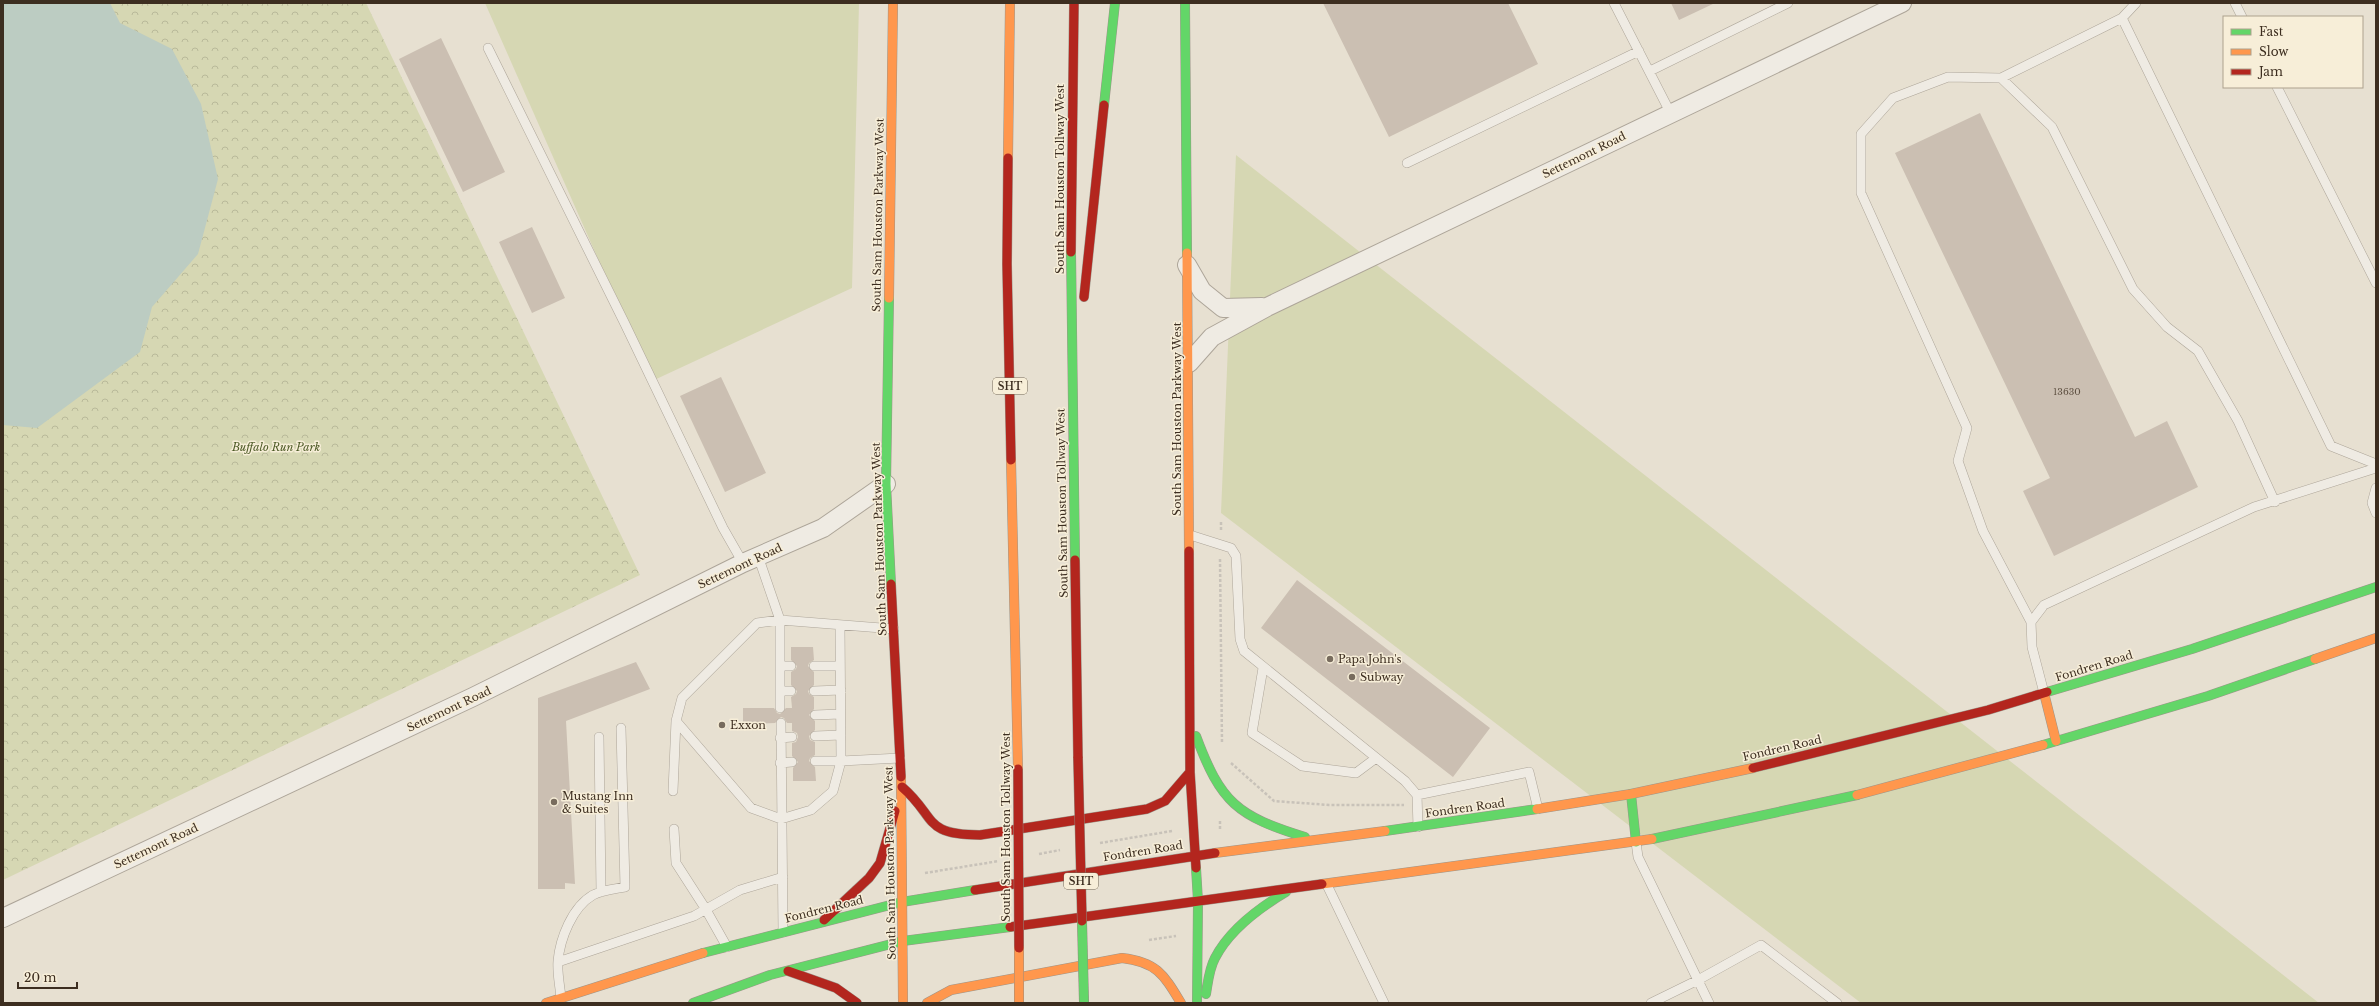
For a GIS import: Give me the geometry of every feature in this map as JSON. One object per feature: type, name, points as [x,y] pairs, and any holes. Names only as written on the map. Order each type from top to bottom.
[{"type":"main road","name":"South Sam Houston Parkway West","points":[[893,3],[886,484],[902,787],[904,1003]]},
{"type":"main road","name":"South Sam Houston Tollway West","points":[[1010,3],[1007,264],[1018,769],[1019,1003]]},
{"type":"main road","name":"South Sam Houston Tollway West","points":[[1074,3],[1071,163],[1072,411],[1084,1003]]},
{"type":"main road","points":[[1072,411],[1115,3]]},
{"type":"main road","name":"South Sam Houston Parkway West","points":[[1185,3],[1184,76],[1189,363],[1190,772],[1194,856],[1198,901],[1197,1003]]},
{"type":"main road","name":"Fondren Road","points":[[546,1003],[562,1000],[681,959],[902,902],[1194,856],[1418,827],[1631,794],[1806,756],[1988,710],[2044,694],[2192,649],[2376,587]]},
{"type":"main road","points":[[693,1003],[708,1000],[788,971],[903,941],[1198,901],[1292,890],[1636,842],[1844,798],[2056,741],[2208,696],[2376,638]]},
{"type":"main road","points":[[2044,694],[2056,741]]},
{"type":"main road","points":[[1190,720],[1206,766],[1220,792],[1230,804],[1265,826],[1313,840]]},
{"type":"main road","points":[[822,922],[864,883],[880,863],[902,787],[914,796],[931,822],[942,829],[962,835],[980,835],[1147,809],[1165,801],[1190,772]]},
{"type":"main road","points":[[1631,794],[1636,842]]},
{"type":"main road","points":[[1203,1003],[1214,960],[1232,934],[1269,902],[1292,890]]},
{"type":"main road","points":[[927,1003],[951,990],[1122,958],[1141,959],[1160,969],[1181,1003]]},
{"type":"main road","points":[[788,971],[836,988],[857,1003]]},
{"type":"street","name":"Settemont Road","points":[[1189,363],[1212,337],[1267,307],[1902,3]]},
{"type":"street","name":"Settemont Road","points":[[1187,265],[1202,291],[1223,308],[1267,307]]},
{"type":"street","name":"Settemont Road","points":[[3,918],[473,697],[751,560],[823,528],[886,484]]},
{"type":"lane","points":[[1614,3],[1650,71],[1670,114]]},
{"type":"lane","points":[[1650,71],[1788,3]]},
{"type":"lane","points":[[2044,694],[2032,647],[2032,622],[1983,531],[1958,461],[1967,428],[1861,193],[1861,134],[1893,98],[1948,77],[2001,78],[2122,18],[2136,3]]},
{"type":"lane","points":[[2235,3],[2242,16]]},
{"type":"lane","points":[[2122,18],[2331,446],[2376,464]]},
{"type":"lane","points":[[488,48],[625,324],[723,528],[751,560],[780,620],[780,708]]},
{"type":"lane","points":[[1407,162],[1639,51]]},
{"type":"lane","points":[[2001,78],[2052,127],[2133,289],[2167,327],[2198,350],[2238,421],[2275,502]]},
{"type":"lane","points":[[2278,88],[2376,283]]},
{"type":"lane","points":[[2032,622],[2044,605],[2254,506],[2275,502],[2376,468]]},
{"type":"lane","points":[[2376,488],[2372,503],[2376,513]]},
{"type":"lane","points":[[1189,534],[1231,548],[1236,556],[1240,639],[1244,651],[1262,668],[1404,781],[1417,800],[1418,827]]},
{"type":"lane","points":[[673,791],[676,721],[682,698],[757,623],[780,620],[894,629]]},
{"type":"lane","points":[[676,721],[751,808],[781,819],[811,810],[833,791],[841,761],[840,624]]},
{"type":"lane","points":[[780,666],[791,666]]},
{"type":"lane","points":[[814,666],[840,666]]},
{"type":"lane","points":[[1262,668],[1252,733],[1302,766],[1356,773],[1376,758]]},
{"type":"lane","points":[[814,691],[841,690]]},
{"type":"lane","points":[[780,692],[791,691]]},
{"type":"lane","points":[[815,715],[840,714]]},
{"type":"lane","points":[[781,723],[780,763],[783,932]]},
{"type":"lane","points":[[562,1000],[558,962],[563,942],[573,915],[593,895],[625,887],[621,728]]},
{"type":"lane","points":[[815,736],[841,734]]},
{"type":"lane","points":[[598,737],[601,892]]},
{"type":"lane","points":[[780,738],[792,737]]},
{"type":"lane","points":[[815,761],[900,758]]},
{"type":"lane","points":[[780,763],[792,762]]},
{"type":"lane","points":[[1417,800],[1529,772],[1538,809]]},
{"type":"lane","points":[[674,829],[676,864],[705,908],[727,947]]},
{"type":"lane","points":[[1636,842],[1638,857],[1710,1003]]},
{"type":"lane","points":[[558,962],[694,916],[705,908],[740,890],[783,877]]},
{"type":"lane","points":[[1327,884],[1384,1003]]},
{"type":"lane","points":[[1651,1003],[1698,980],[1761,945],[1837,1003]]},
{"type":"path","points":[[1221,520],[1220,544],[1223,748]]},
{"type":"path","points":[[1228,761],[1274,801],[1329,805],[1417,800]]},
{"type":"path","points":[[1220,818],[1220,831]]},
{"type":"path","points":[[1097,844],[1175,831]]},
{"type":"path","points":[[1034,855],[1065,849]]},
{"type":"path","points":[[925,873],[1003,860]]},
{"type":"green space","name":"Buffalo Run Park","points":[[3,3],[366,3],[640,575],[3,880]]},
{"type":"green space","points":[[485,3],[859,3],[852,288],[652,381]]},
{"type":"green space","points":[[1236,155],[2319,1003],[1861,1003],[1221,513]]},
{"type":"shaded area","points":[[3,3],[110,3],[120,23],[172,49],[201,104],[218,179],[198,254],[152,307],[140,352],[37,428],[3,425]]},
{"type":"building","points":[[1323,3],[1508,3],[1538,64],[1389,137]]},
{"type":"building","points":[[1671,3],[1715,3],[1679,20]]},
{"type":"building","points":[[441,38],[505,172],[463,192],[399,59]]},
{"type":"building","points":[[1980,113],[2135,437],[2167,421],[2198,487],[2054,556],[2023,491],[2050,478],[1895,153]]},
{"type":"building","points":[[532,227],[565,298],[532,313],[499,242]]},
{"type":"building","points":[[721,377],[766,473],[725,492],[680,396]]},
{"type":"building","points":[[1297,580],[1490,728],[1453,777],[1261,628]]},
{"type":"building","points":[[791,647],[813,647],[814,660],[809,663],[808,666],[814,672],[814,685],[808,691],[809,694],[814,697],[814,709],[809,715],[815,721],[815,730],[809,736],[810,740],[815,742],[815,755],[810,758],[809,761],[815,767],[816,781],[793,781],[793,768],[798,762],[792,756],[792,743],[796,742],[798,737],[797,733],[792,731],[792,723],[787,723],[784,718],[781,717],[775,723],[743,724],[743,708],[774,708],[777,713],[780,714],[786,708],[792,708],[791,697],[796,694],[797,691],[791,685],[791,672],[796,669],[797,666],[791,660]]},
{"type":"building","name":"Mustang Inn & Suites","points":[[636,662],[650,689],[566,721],[575,884],[565,883],[565,889],[538,889],[538,698]]},
{"type":"traffic: fast","points":[[1104,105],[1115,3]]},
{"type":"traffic: fast","points":[[1185,3],[1187,253]]},
{"type":"traffic: fast","points":[[1071,252],[1075,560]]},
{"type":"traffic: fast","points":[[889,298],[886,484],[891,584]]},
{"type":"traffic: fast","points":[[2047,692],[2192,649],[2376,587]]},
{"type":"traffic: fast","points":[[2043,745],[2208,696],[2315,659]]},
{"type":"traffic: fast","points":[[1196,736],[1214,777],[1234,804],[1263,822],[1305,837]]},
{"type":"traffic: fast","points":[[1631,794],[1636,842]]},
{"type":"traffic: fast","points":[[1652,839],[1857,795]]},
{"type":"traffic: fast","points":[[1385,831],[1537,809]]},
{"type":"traffic: fast","points":[[1196,868],[1198,901],[1197,1003]]},
{"type":"traffic: fast","points":[[703,953],[902,902],[975,890]]},
{"type":"traffic: fast","points":[[1206,994],[1211,967],[1221,947],[1246,920],[1286,892]]},
{"type":"traffic: fast","points":[[1082,921],[1084,1003]]},
{"type":"traffic: fast","points":[[693,1003],[770,975],[903,941],[1010,927]]},
{"type":"traffic: slow","points":[[889,298],[893,3]]},
{"type":"traffic: slow","points":[[1008,158],[1010,3]]},
{"type":"traffic: slow","points":[[1187,253],[1189,551]]},
{"type":"traffic: slow","points":[[1011,460],[1018,769]]},
{"type":"traffic: slow","points":[[2315,659],[2376,638]]},
{"type":"traffic: slow","points":[[2044,693],[2056,741]]},
{"type":"traffic: slow","points":[[1857,795],[2043,745]]},
{"type":"traffic: slow","points":[[1537,809],[1631,794],[1753,768]]},
{"type":"traffic: slow","points":[[901,777],[903,1003]]},
{"type":"traffic: slow","points":[[1215,853],[1385,831]]},
{"type":"traffic: slow","points":[[1322,884],[1652,839]]},
{"type":"traffic: slow","points":[[1019,948],[1019,1003]]},
{"type":"traffic: slow","points":[[546,1003],[703,953]]},
{"type":"traffic: slow","points":[[927,1003],[951,990],[1122,958],[1134,960],[1152,967],[1170,985],[1181,1003]]},
{"type":"traffic: jam","points":[[1071,252],[1074,3]]},
{"type":"traffic: jam","points":[[1084,297],[1104,105]]},
{"type":"traffic: jam","points":[[1008,158],[1007,264],[1011,460]]},
{"type":"traffic: jam","points":[[1189,551],[1190,772],[1196,868]]},
{"type":"traffic: jam","points":[[1075,560],[1078,758]]},
{"type":"traffic: jam","points":[[891,584],[901,777]]},
{"type":"traffic: jam","points":[[1753,768],[1988,710],[2047,692]]},
{"type":"traffic: jam","points":[[1078,758],[1082,921]]},
{"type":"traffic: jam","points":[[1018,769],[1019,948]]},
{"type":"traffic: jam","points":[[902,787],[939,828],[948,832],[980,835],[1147,809],[1165,801],[1190,772]]},
{"type":"traffic: jam","points":[[824,920],[869,878],[880,863],[895,811]]},
{"type":"traffic: jam","points":[[975,890],[1215,853]]},
{"type":"traffic: jam","points":[[1010,927],[1322,884]]},
{"type":"traffic: jam","points":[[788,971],[836,988],[857,1003]]},
{"type":"place","name":"Papa John's","points":[[1330,659]]},
{"type":"place","name":"Subway","points":[[1352,677]]},
{"type":"place","name":"Exxon","points":[[722,725]]},
{"type":"place","name":"Mustang Inn & Suites","points":[[554,802]]}]
